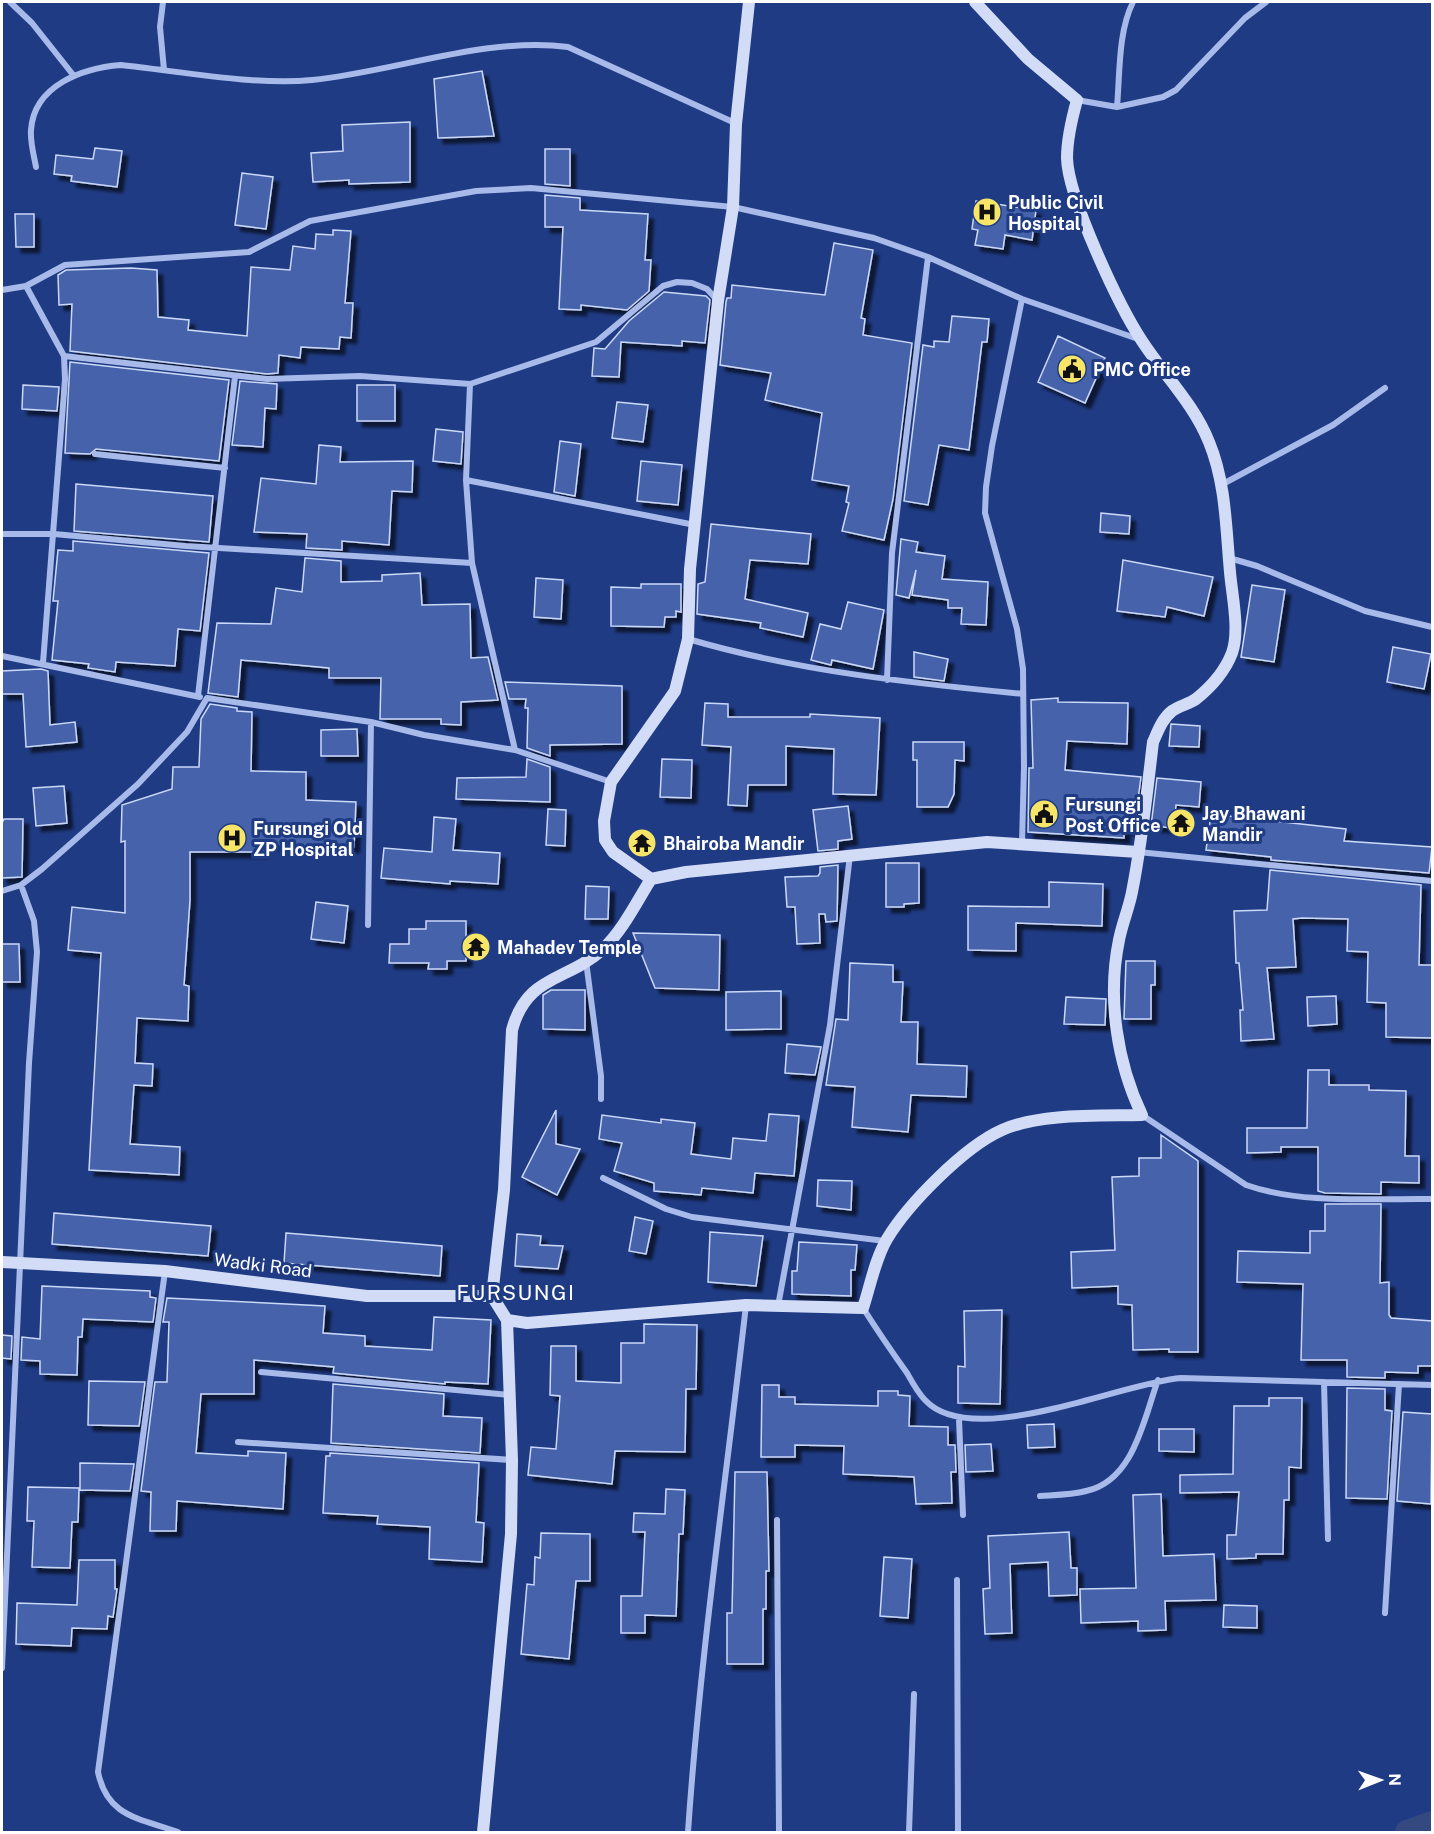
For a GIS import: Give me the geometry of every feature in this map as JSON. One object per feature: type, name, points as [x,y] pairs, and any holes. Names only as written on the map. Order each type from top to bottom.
[{"type":"street","points":[[10,2],[32,23],[74,76]]},
{"type":"street","points":[[163,2],[160,27],[164,70]]},
{"type":"street","points":[[749,2],[736,124],[733,207],[718,302],[690,569],[688,639],[675,691],[611,782],[604,821],[605,840],[613,852],[651,879],[686,872],[987,842],[1138,852],[1432,881]]},
{"type":"street","points":[[975,2],[1028,59],[1077,100],[1117,107],[1163,97],[1176,90],[1245,18],[1266,2]]},
{"type":"street","points":[[1117,107],[1123,41],[1128,12],[1133,2]]},
{"type":"street","points":[[36,167],[30,131],[35,111],[51,88],[74,76],[100,67],[121,65],[277,82],[310,81],[505,46],[542,43],[568,46],[736,124]]},
{"type":"street","points":[[1077,100],[1071,120],[1067,158],[1071,188],[1121,303],[1142,340],[1189,404],[1209,442],[1221,485],[1226,516],[1234,628],[1233,651],[1223,671],[1195,699],[1172,712],[1160,725],[1153,742],[1132,893],[1119,940],[1115,998],[1121,1059],[1130,1088],[1142,1115],[1246,1185],[1259,1189],[1325,1197],[1432,1199]]},
{"type":"street","points":[[2,290],[26,286],[65,265],[249,252],[310,221],[503,187],[531,188],[733,207],[874,238],[928,257],[1022,299],[1142,340]]},
{"type":"street","points":[[887,680],[892,553],[928,257]]},
{"type":"street","points":[[64,356],[267,379],[360,376],[470,384],[596,342],[663,286],[677,282],[692,283],[707,289],[718,302]]},
{"type":"street","points":[[26,286],[64,356],[65,379],[43,663]]},
{"type":"street","points":[[1022,299],[992,446],[985,513],[1017,629],[1023,694],[1022,843]]},
{"type":"street","points":[[198,696],[236,376]]},
{"type":"street","points":[[470,384],[466,480],[472,562],[514,750]]},
{"type":"street","points":[[1221,485],[1334,424],[1384,388]]},
{"type":"street","points":[[95,454],[225,468]]},
{"type":"street","points":[[466,480],[695,525]]},
{"type":"street","points":[[2,534],[54,534],[216,547],[472,562]]},
{"type":"street","points":[[1228,558],[1257,566],[1365,611],[1432,627]]},
{"type":"street","points":[[688,639],[726,650],[887,680],[1023,694]]},
{"type":"street","points":[[2,656],[207,698],[371,722],[424,735],[514,750],[611,782]]},
{"type":"street","points":[[2,891],[21,885],[152,770],[187,732],[207,698]]},
{"type":"street","points":[[368,925],[371,722]]},
{"type":"street","points":[[778,1306],[830,1025],[850,855]]},
{"type":"street","points":[[483,1833],[510,1546],[512,1460],[507,1320],[492,1296],[504,1190],[512,1030],[525,998],[538,987],[603,949],[619,931],[651,879]]},
{"type":"street","points":[[2,1668],[22,1264],[29,1063],[37,952],[34,921],[21,885]]},
{"type":"street","points":[[586,961],[601,1100]]},
{"type":"street","points":[[863,1308],[885,1241],[919,1196],[969,1152],[1002,1130],[1034,1121],[1142,1115]]},
{"type":"street","points":[[603,1178],[666,1209],[692,1217],[885,1241]]},
{"type":"street","name":"Wadki Road","points":[[2,1262],[165,1271],[367,1296],[492,1296]]},
{"type":"street","points":[[165,1271],[98,1772],[102,1792],[120,1811],[178,1833]]},
{"type":"street","points":[[507,1320],[527,1323],[746,1305],[863,1308]]},
{"type":"street","points":[[688,1833],[695,1727],[746,1305]]},
{"type":"street","points":[[863,1308],[925,1401],[943,1413],[959,1419],[976,1420],[1055,1409],[1158,1380],[1181,1378],[1432,1385]]},
{"type":"street","points":[[261,1372],[510,1395]]},
{"type":"street","points":[[1040,1496],[1088,1491],[1112,1479],[1131,1456],[1158,1380]]},
{"type":"street","points":[[1324,1382],[1328,1539]]},
{"type":"street","points":[[1385,1613],[1399,1384]]},
{"type":"street","points":[[959,1419],[963,1515]]},
{"type":"street","points":[[238,1442],[512,1460]]},
{"type":"street","points":[[777,1520],[779,1833]]},
{"type":"street","points":[[957,1580],[958,1833]]},
{"type":"street","points":[[909,1833],[914,1694]]},
{"type":"building","points":[[482,71],[494,136],[438,138],[434,79]]},
{"type":"building","points":[[410,122],[410,182],[349,184],[349,180],[313,182],[311,153],[343,151],[342,125]]},
{"type":"building","points":[[95,148],[122,151],[117,187],[71,181],[72,176],[54,174],[56,155],[93,159]]},
{"type":"building","points":[[545,149],[570,149],[570,186],[545,184]]},
{"type":"building","points":[[242,173],[273,177],[266,229],[235,225]]},
{"type":"building","points":[[545,195],[580,198],[580,210],[648,214],[645,260],[651,260],[649,291],[627,310],[581,305],[581,310],[559,309],[563,227],[545,227]]},
{"type":"building","points":[[976,201],[1036,210],[1032,240],[1005,235],[1003,249],[975,245],[978,230],[972,229]]},
{"type":"building","points":[[15,214],[34,214],[34,247],[16,247]]},
{"type":"building","points":[[333,230],[351,231],[345,303],[353,303],[351,338],[340,337],[339,349],[301,347],[300,358],[279,355],[278,373],[267,374],[70,351],[72,304],[59,305],[58,275],[66,270],[131,268],[157,270],[158,317],[189,320],[188,330],[247,336],[251,267],[290,270],[293,246],[315,249],[316,234],[333,235]]},
{"type":"building","points":[[834,243],[873,250],[861,318],[865,319],[863,335],[912,343],[893,499],[884,540],[842,531],[849,503],[846,502],[849,486],[812,480],[822,413],[765,400],[771,373],[720,365],[726,302],[727,298],[731,298],[732,285],[825,295]]},
{"type":"building","points":[[664,292],[706,296],[710,300],[705,343],[682,341],[682,346],[621,342],[619,377],[592,376],[594,348],[605,349],[629,321]]},
{"type":"building","points":[[952,316],[989,319],[987,342],[982,342],[969,450],[939,445],[928,505],[904,501],[923,345],[934,347],[934,341],[949,342]]},
{"type":"building","points":[[1058,336],[1105,358],[1085,403],[1038,382]]},
{"type":"building","points":[[70,362],[229,380],[219,461],[96,449],[90,454],[65,453]]},
{"type":"building","points":[[240,381],[277,384],[276,409],[265,408],[263,447],[232,445]]},
{"type":"building","points":[[23,385],[59,387],[57,411],[22,409]]},
{"type":"building","points":[[357,385],[395,385],[395,421],[357,421]]},
{"type":"building","points":[[617,402],[648,405],[643,442],[612,438]]},
{"type":"building","points":[[436,429],[463,432],[461,464],[433,461]]},
{"type":"building","points":[[560,441],[581,444],[575,496],[554,492]]},
{"type":"building","points":[[319,445],[341,447],[340,462],[413,461],[412,492],[392,491],[389,545],[342,541],[342,550],[306,548],[307,534],[254,532],[261,478],[316,484]]},
{"type":"building","points":[[641,461],[682,465],[678,505],[637,501]]},
{"type":"building","points":[[76,484],[213,496],[209,542],[74,531]]},
{"type":"building","points":[[1101,513],[1130,516],[1129,534],[1100,532]]},
{"type":"building","points":[[711,524],[811,534],[808,564],[750,560],[745,599],[808,613],[803,637],[760,628],[761,623],[697,614],[698,584],[705,582]]},
{"type":"building","points":[[901,539],[918,542],[916,552],[945,556],[942,579],[988,582],[986,625],[961,624],[962,608],[948,608],[948,600],[912,595],[916,570],[909,598],[896,595]]},
{"type":"building","points":[[73,541],[209,553],[200,631],[178,629],[175,666],[116,662],[115,672],[88,668],[89,664],[52,660],[58,601],[53,601],[58,550],[73,551]]},
{"type":"building","points":[[305,558],[341,561],[341,582],[382,581],[382,575],[420,573],[422,605],[470,604],[471,658],[488,657],[498,700],[461,702],[461,725],[441,724],[441,719],[380,719],[381,678],[329,678],[329,668],[241,660],[238,697],[208,693],[217,623],[271,624],[276,588],[302,592]]},
{"type":"building","points":[[1123,560],[1213,577],[1204,616],[1167,607],[1165,617],[1117,611]]},
{"type":"building","points":[[536,578],[563,580],[561,619],[534,617]]},
{"type":"building","points":[[641,584],[681,584],[681,612],[676,611],[676,617],[665,617],[664,627],[611,626],[611,587],[641,588]]},
{"type":"building","points":[[1252,585],[1285,590],[1274,662],[1241,657]]},
{"type":"building","points":[[848,602],[884,610],[873,669],[832,660],[831,665],[811,660],[820,624],[841,629]]},
{"type":"building","points":[[1393,647],[1431,654],[1424,689],[1387,682]]},
{"type":"building","points":[[914,652],[948,659],[944,681],[914,677]]},
{"type":"building","points":[[41,669],[48,671],[50,725],[75,722],[77,742],[26,747],[23,694],[2,694],[2,671]]},
{"type":"building","points":[[505,682],[622,686],[622,744],[550,745],[550,756],[527,748],[528,708],[525,708],[526,699],[509,699]]},
{"type":"building","points":[[1058,698],[1058,702],[1128,703],[1127,744],[1067,741],[1065,770],[1141,777],[1134,829],[1124,829],[1124,838],[1028,832],[1029,768],[1033,768],[1031,700]]},
{"type":"building","points":[[705,703],[728,704],[728,717],[810,717],[810,714],[880,718],[876,795],[833,794],[834,749],[786,746],[786,785],[748,785],[747,806],[728,805],[731,747],[702,745]]},
{"type":"building","points":[[210,704],[237,708],[237,711],[252,712],[251,771],[306,772],[306,800],[356,802],[354,847],[263,844],[263,852],[190,852],[190,900],[184,985],[189,986],[188,1021],[137,1018],[135,1063],[153,1064],[152,1086],[134,1085],[130,1144],[180,1147],[179,1175],[89,1170],[101,953],[68,950],[72,907],[125,913],[125,841],[121,842],[122,805],[172,789],[173,767],[199,767],[201,719]]},
{"type":"building","points":[[1171,724],[1200,726],[1199,747],[1169,746]]},
{"type":"building","points":[[357,729],[358,756],[321,756],[321,730]]},
{"type":"building","points":[[913,742],[964,742],[964,761],[955,760],[954,794],[948,807],[917,807],[917,760],[913,760]]},
{"type":"building","points":[[527,759],[550,767],[550,802],[456,799],[457,778],[526,777]]},
{"type":"building","points":[[662,759],[692,760],[691,798],[660,797]]},
{"type":"building","points":[[1157,778],[1201,782],[1199,807],[1176,805],[1174,828],[1151,826]]},
{"type":"building","points":[[64,786],[67,823],[36,826],[33,788]]},
{"type":"building","points":[[848,806],[852,839],[838,841],[838,849],[818,851],[813,810]]},
{"type":"building","points":[[548,809],[566,810],[565,846],[546,845]]},
{"type":"building","points":[[1211,814],[1346,829],[1344,841],[1432,847],[1429,873],[1271,860],[1271,857],[1206,850]]},
{"type":"building","points":[[434,817],[456,819],[453,850],[500,853],[498,884],[450,881],[450,884],[381,878],[384,848],[432,852]]},
{"type":"building","points":[[4,819],[23,819],[22,877],[2,878],[2,823]]},
{"type":"building","points":[[886,863],[919,863],[919,903],[904,904],[904,907],[886,907]]},
{"type":"building","points":[[838,865],[837,921],[826,922],[825,914],[819,914],[820,943],[797,944],[795,907],[787,907],[785,877],[818,876],[820,867]]},
{"type":"building","points":[[1270,870],[1421,885],[1419,965],[1432,965],[1432,1038],[1386,1037],[1386,1003],[1367,1002],[1368,952],[1347,951],[1348,919],[1302,918],[1293,919],[1296,967],[1267,968],[1274,1039],[1241,1041],[1240,1010],[1243,1010],[1239,963],[1236,963],[1234,911],[1267,910]]},
{"type":"building","points":[[1049,882],[1103,884],[1102,926],[1016,923],[1016,951],[968,950],[968,906],[1049,907]]},
{"type":"building","points":[[586,886],[609,887],[608,919],[585,919]]},
{"type":"building","points":[[316,902],[348,906],[344,943],[311,939]]},
{"type":"building","points":[[426,921],[466,921],[466,961],[447,961],[447,969],[428,969],[429,963],[389,963],[390,944],[409,944],[409,929],[426,929]]},
{"type":"building","points":[[633,933],[720,935],[719,990],[655,988]]},
{"type":"building","points":[[2,944],[19,944],[20,982],[2,982]]},
{"type":"building","points":[[1126,961],[1155,961],[1155,985],[1151,985],[1151,1019],[1124,1019]]},
{"type":"building","points":[[850,963],[893,965],[893,982],[903,982],[901,1022],[918,1022],[917,1064],[967,1066],[966,1097],[911,1095],[908,1132],[852,1127],[855,1087],[826,1085],[836,1019],[848,1020]]},
{"type":"building","points":[[551,990],[585,990],[585,1030],[543,1029],[543,995]]},
{"type":"building","points":[[781,991],[781,1029],[726,1030],[726,992]]},
{"type":"building","points":[[1336,996],[1337,1024],[1308,1026],[1307,997]]},
{"type":"building","points":[[1066,997],[1106,999],[1105,1025],[1064,1024]]},
{"type":"building","points":[[787,1044],[821,1047],[815,1075],[785,1073]]},
{"type":"building","points":[[1308,1070],[1329,1070],[1329,1085],[1369,1085],[1369,1090],[1406,1091],[1405,1156],[1419,1156],[1419,1183],[1381,1182],[1381,1194],[1325,1193],[1318,1191],[1318,1147],[1281,1147],[1281,1152],[1247,1153],[1247,1128],[1307,1128]]},
{"type":"building","points":[[556,1110],[556,1144],[580,1149],[557,1195],[522,1177]]},
{"type":"building","points":[[769,1114],[799,1116],[794,1176],[755,1173],[753,1193],[702,1188],[701,1195],[654,1191],[654,1183],[614,1171],[622,1143],[599,1139],[602,1115],[661,1123],[661,1119],[695,1123],[691,1154],[731,1159],[733,1138],[766,1141]]},
{"type":"building","points":[[1161,1135],[1198,1161],[1198,1352],[1169,1352],[1169,1349],[1133,1350],[1132,1305],[1118,1304],[1118,1286],[1072,1288],[1071,1252],[1115,1250],[1112,1177],[1139,1176],[1139,1158],[1161,1158]]},
{"type":"building","points":[[818,1180],[852,1181],[851,1210],[817,1206]]},
{"type":"building","points":[[1325,1204],[1381,1204],[1380,1283],[1389,1282],[1389,1315],[1391,1318],[1432,1321],[1432,1366],[1418,1366],[1418,1373],[1385,1372],[1385,1378],[1347,1377],[1347,1360],[1301,1360],[1303,1284],[1237,1282],[1238,1251],[1310,1253],[1310,1231],[1325,1231]]},
{"type":"building","points":[[54,1213],[211,1226],[208,1256],[52,1244]]},
{"type":"building","points":[[635,1217],[653,1221],[646,1254],[629,1251]]},
{"type":"building","points":[[710,1232],[763,1236],[756,1286],[708,1282]]},
{"type":"building","points":[[286,1233],[442,1246],[440,1276],[284,1263]]},
{"type":"building","points":[[517,1234],[541,1236],[540,1245],[563,1246],[558,1269],[515,1266]]},
{"type":"building","points":[[799,1242],[857,1245],[855,1270],[851,1270],[851,1296],[792,1294],[792,1271],[797,1271]]},
{"type":"building","points":[[42,1286],[150,1291],[150,1297],[156,1298],[153,1322],[83,1319],[82,1337],[78,1337],[77,1375],[40,1374],[40,1361],[21,1360],[22,1337],[40,1339]]},
{"type":"building","points":[[167,1298],[325,1306],[323,1333],[365,1336],[365,1346],[432,1350],[434,1317],[491,1320],[488,1384],[445,1382],[445,1384],[333,1373],[334,1367],[254,1360],[254,1394],[201,1394],[196,1453],[248,1456],[248,1451],[286,1453],[283,1509],[177,1501],[176,1531],[150,1531],[151,1492],[141,1491],[155,1382],[167,1382],[169,1322],[163,1322]]},
{"type":"building","points":[[1002,1310],[1000,1404],[958,1403],[958,1366],[965,1367],[964,1311]]},
{"type":"building","points":[[644,1324],[697,1325],[696,1389],[686,1389],[685,1452],[615,1451],[612,1484],[528,1475],[531,1447],[556,1449],[560,1396],[550,1395],[551,1346],[576,1346],[576,1381],[621,1383],[621,1343],[644,1343]]},
{"type":"building","points":[[2,1335],[12,1336],[11,1359],[2,1358]]},
{"type":"building","points":[[89,1381],[145,1382],[139,1426],[88,1425]]},
{"type":"building","points":[[333,1384],[444,1394],[443,1416],[482,1418],[480,1453],[331,1443]]},
{"type":"building","points":[[762,1385],[779,1385],[779,1397],[795,1397],[795,1404],[878,1406],[878,1391],[898,1391],[898,1395],[910,1396],[909,1426],[948,1427],[948,1445],[955,1445],[956,1472],[951,1472],[952,1503],[916,1504],[914,1477],[843,1474],[844,1446],[795,1445],[795,1457],[761,1457]]},
{"type":"building","points":[[1347,1388],[1385,1389],[1385,1410],[1392,1411],[1387,1499],[1346,1498]]},
{"type":"building","points":[[1269,1398],[1302,1398],[1301,1468],[1289,1467],[1289,1500],[1284,1500],[1283,1554],[1256,1554],[1256,1558],[1227,1559],[1227,1535],[1236,1535],[1239,1492],[1180,1493],[1180,1475],[1233,1474],[1234,1406],[1269,1406]]},
{"type":"building","points":[[1403,1412],[1432,1414],[1431,1504],[1397,1501]]},
{"type":"building","points":[[1054,1424],[1055,1447],[1028,1448],[1027,1425]]},
{"type":"building","points":[[1159,1429],[1194,1429],[1194,1452],[1159,1451]]},
{"type":"building","points":[[991,1444],[993,1471],[966,1472],[965,1445]]},
{"type":"building","points":[[330,1453],[479,1463],[476,1522],[484,1523],[482,1562],[429,1559],[430,1527],[377,1524],[378,1516],[323,1513],[326,1456],[330,1456]]},
{"type":"building","points":[[80,1463],[134,1464],[130,1491],[80,1490]]},
{"type":"building","points":[[735,1472],[767,1472],[769,1571],[766,1571],[766,1609],[763,1609],[763,1664],[727,1664],[727,1613],[732,1613]]},
{"type":"building","points":[[28,1487],[79,1488],[78,1522],[72,1522],[70,1568],[32,1567],[34,1521],[27,1521]]},
{"type":"building","points":[[666,1489],[685,1490],[683,1534],[679,1534],[676,1616],[645,1615],[645,1633],[621,1633],[621,1596],[642,1596],[645,1532],[633,1532],[634,1513],[665,1514]]},
{"type":"building","points":[[1161,1494],[1163,1556],[1214,1554],[1216,1600],[1165,1601],[1166,1630],[1138,1631],[1138,1621],[1081,1623],[1080,1589],[1136,1588],[1133,1495]]},
{"type":"building","points":[[1069,1532],[1071,1568],[1077,1568],[1077,1595],[1049,1596],[1048,1562],[1010,1564],[1012,1633],[985,1634],[983,1589],[990,1588],[988,1536]]},
{"type":"building","points":[[541,1533],[590,1534],[590,1581],[576,1581],[569,1659],[521,1654],[527,1584],[534,1585],[535,1557],[540,1558]]},
{"type":"building","points":[[884,1557],[912,1559],[908,1618],[880,1616]]},
{"type":"building","points":[[79,1560],[115,1560],[115,1589],[117,1589],[113,1617],[108,1616],[107,1629],[72,1628],[71,1646],[16,1644],[17,1603],[77,1605]]},
{"type":"building","points":[[1224,1605],[1257,1606],[1257,1628],[1223,1627]]},
{"type":"waterway","points":[[1407,1832],[1432,1823]]},
{"type":"place","name":"Public Civil Hospital","points":[[987,212]]},
{"type":"place","name":"PMC Office","points":[[1072,369]]},
{"type":"place","name":"Fursungi Post Office","points":[[1044,814]]},
{"type":"place","name":"Jay Bhawani Mandir","points":[[1181,823]]},
{"type":"place","name":"Fursungi Old ZP Hospital","points":[[232,838]]},
{"type":"place","name":"Bhairoba Mandir","points":[[642,843]]},
{"type":"place","name":"Mahadev Temple","points":[[476,947]]},
{"type":"district","name":"FURSUNGI","points":[[516,1292]]}]
